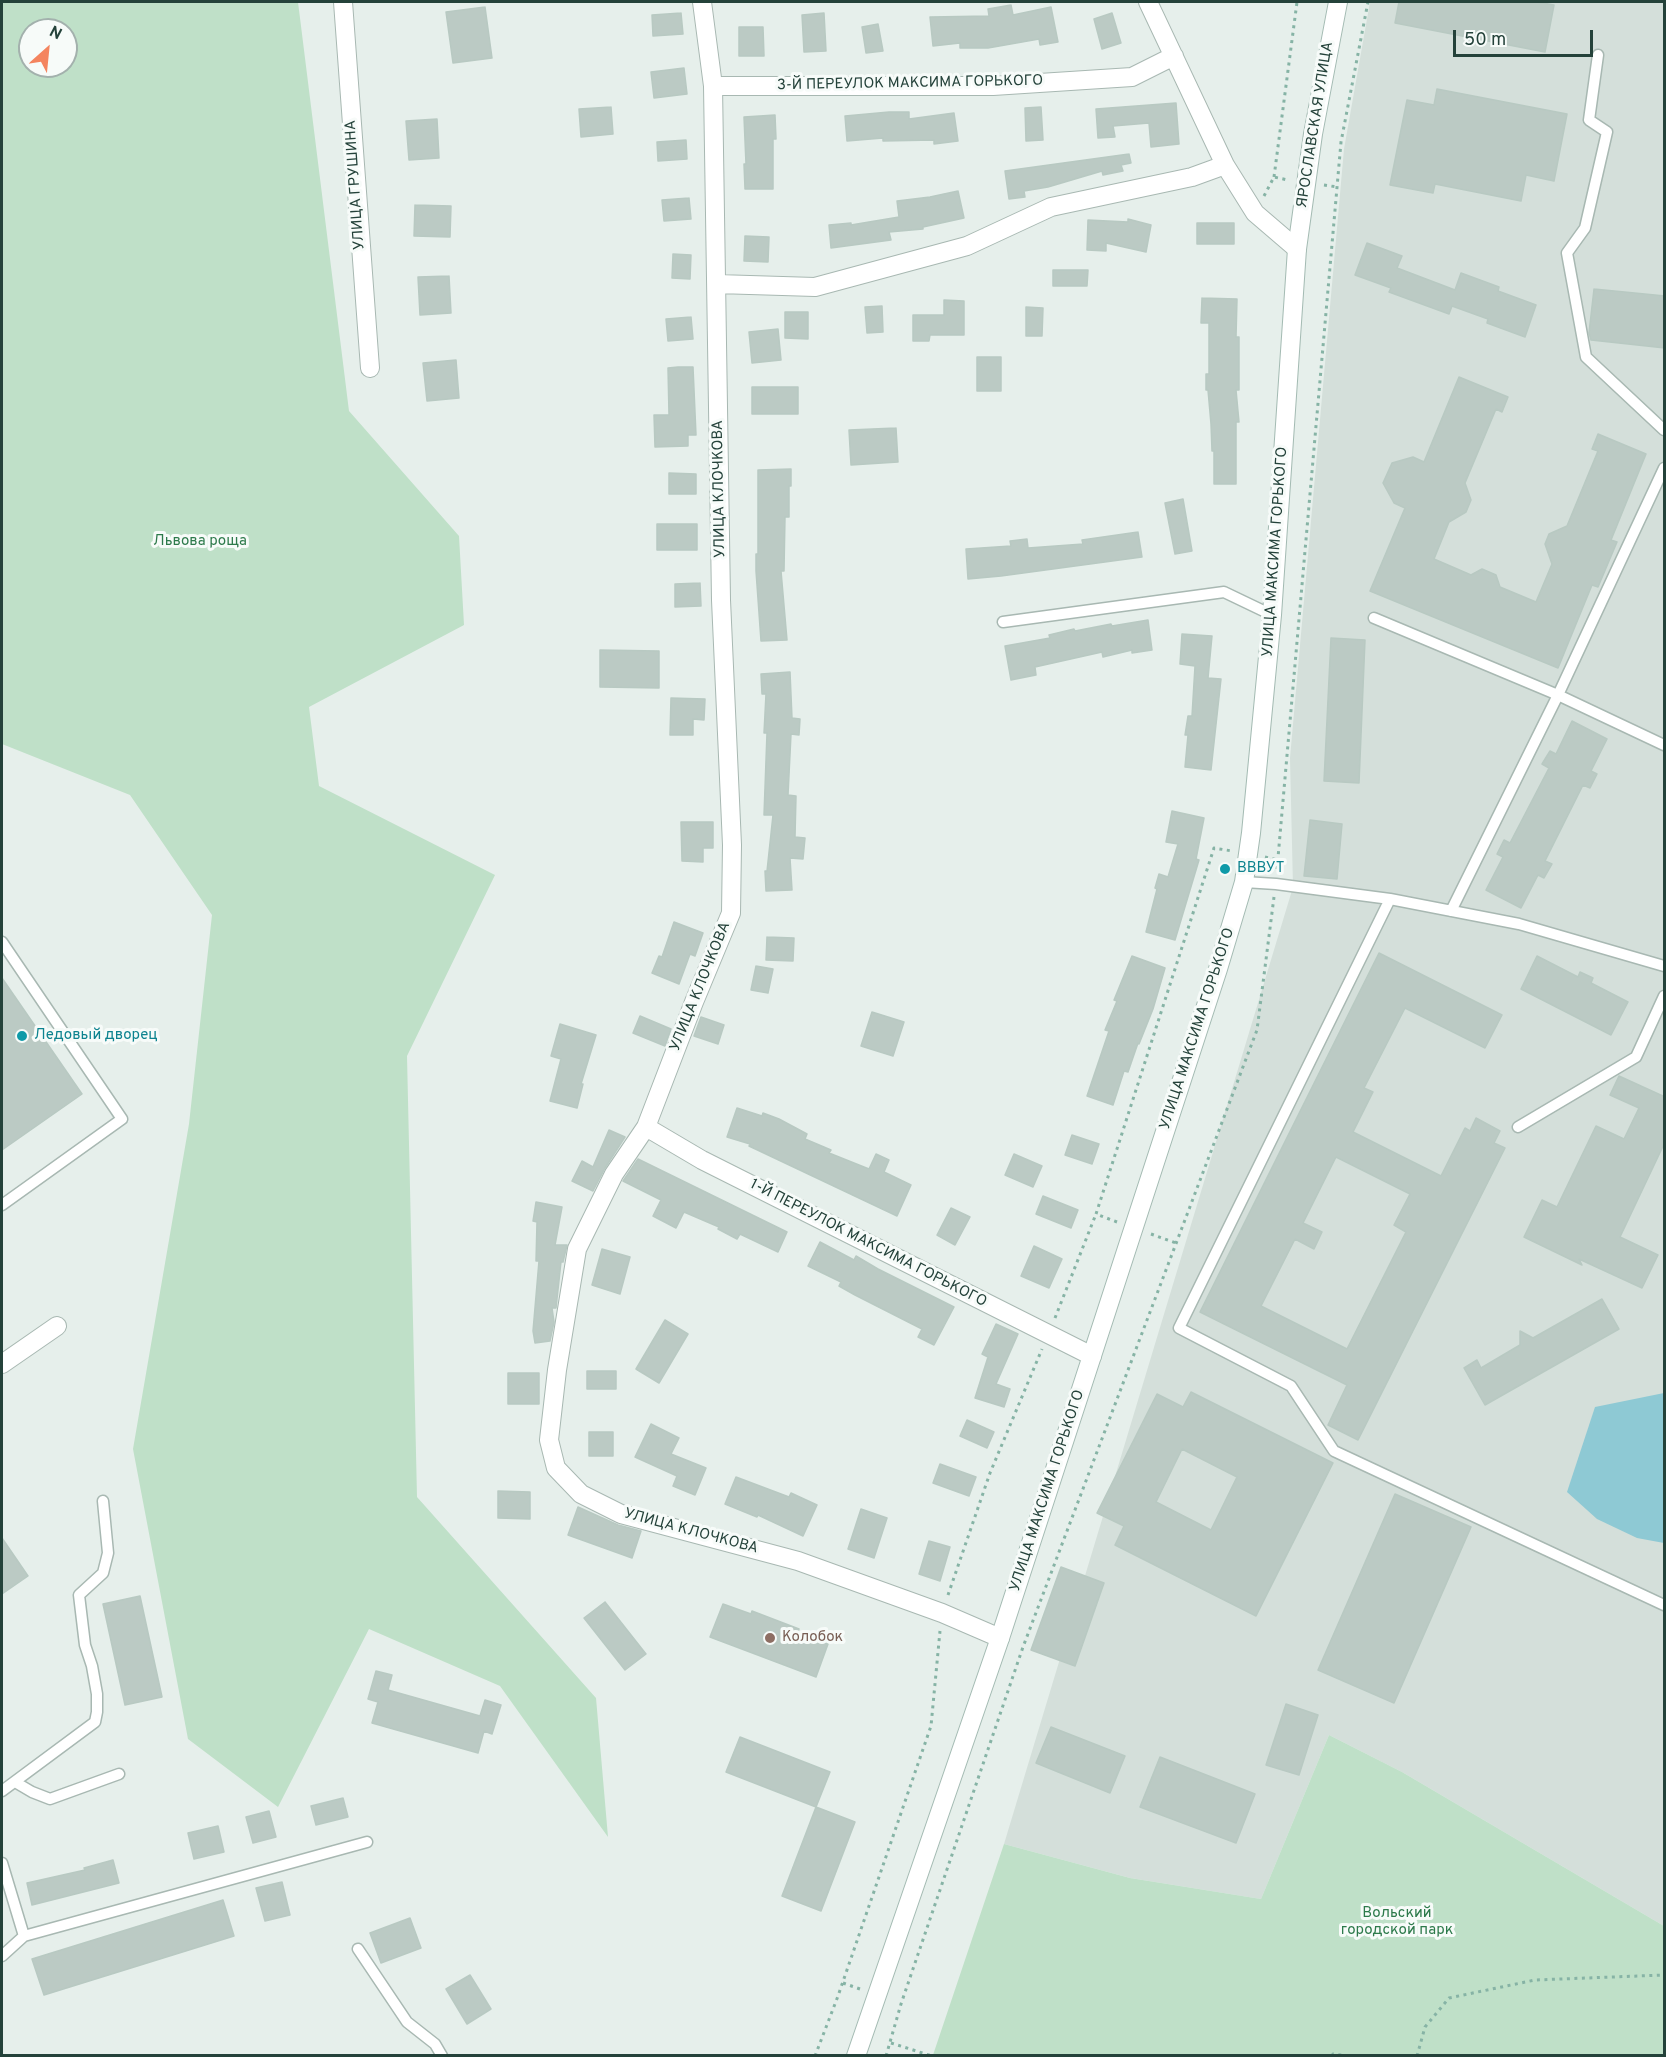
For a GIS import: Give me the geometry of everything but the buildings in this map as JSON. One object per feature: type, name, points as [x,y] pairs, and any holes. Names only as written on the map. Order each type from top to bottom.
[{"type":"street","name":"УЛИЦА ГРУШИНА","points":[[342,2],[370,368]]},
{"type":"street","name":"УЛИЦА КЛОЧКОВА","points":[[702,2],[713,86],[721,600],[732,845],[731,914],[646,1127],[614,1174],[577,1249],[557,1370],[549,1440],[556,1468],[581,1494],[621,1514],[798,1561],[942,1613],[1000,1638]]},
{"type":"street","points":[[1148,2],[1225,165],[1255,213],[1297,249]]},
{"type":"street","name":"ЯРОСЛАВСКАЯ УЛИЦА","points":[[1297,249],[1313,134],[1338,2]]},
{"type":"street","name":"3-Й ПЕРЕУЛОК МАКСИМА ГОРЬКОГО","points":[[713,86],[993,86],[1132,77],[1174,56]]},
{"type":"street","points":[[717,284],[815,287],[967,246],[1051,207],[1192,177],[1225,165]]},
{"type":"street","name":"УЛИЦА МАКСИМА ГОРЬКОГО","points":[[856,2055],[1000,1638],[1218,969],[1244,882],[1251,833],[1272,615],[1297,249]]},
{"type":"street","name":"1-Й ПЕРЕУЛОК МАКСИМА ГОРЬКОГО","points":[[646,1127],[702,1160],[1092,1356]]},
{"type":"street","points":[[2,1364],[57,1326]]},
{"type":"lane","points":[[1598,55],[1589,120],[1607,132],[1585,228],[1567,253],[1586,357],[1665,430]]},
{"type":"lane","points":[[1451,911],[1558,695],[1665,468]]},
{"type":"lane","points":[[1003,622],[1224,592],[1272,615]]},
{"type":"lane","points":[[1374,618],[1558,695],[1665,745]]},
{"type":"lane","points":[[1244,882],[1390,899],[1519,924],[1665,966]]},
{"type":"lane","points":[[1390,899],[1179,1328],[1291,1386],[1334,1451],[1665,1605]]},
{"type":"lane","points":[[2,942],[122,1119],[2,1205]]},
{"type":"lane","points":[[1518,1127],[1636,1058],[1665,996]]},
{"type":"lane","points":[[2,1791],[95,1722],[97,1694],[92,1666],[85,1645],[79,1595],[103,1573],[108,1553],[103,1502]]},
{"type":"lane","points":[[15,1782],[50,1799],[119,1774]]},
{"type":"lane","points":[[2,1956],[24,1936],[367,1842]]},
{"type":"lane","points":[[2,1863],[24,1936]]},
{"type":"lane","points":[[358,1949],[407,2022],[435,2044],[442,2055]]},
{"type":"path","points":[[1274,177],[1297,2]]},
{"type":"path","points":[[886,2055],[901,2004],[1023,1647],[1257,1030],[1276,884],[1341,142],[1368,2]]},
{"type":"path","points":[[815,2055],[838,1996],[931,1726],[942,1613],[990,1473],[1049,1335],[1096,1214],[1214,848]]},
{"type":"path","points":[[1096,1214],[1176,1243]]},
{"type":"path","points":[[1417,2055],[1425,2027],[1449,1998],[1535,1980],[1665,1975]]},
{"type":"path","points":[[891,2043],[932,2055]]},
{"type":"path","points":[[1332,2055],[1348,2055]]},
{"type":"shaded area","points":[[1370,2],[1664,2],[1664,1926],[1402,1772],[1329,1735],[1261,1899],[1130,1878],[1004,1844],[1293,887],[1290,758],[1344,149]]},
{"type":"green space","name":"Львова роща","points":[[2,2],[298,2],[349,411],[459,536],[464,625],[309,707],[319,786],[495,875],[407,1056],[417,1497],[596,1698],[608,1837],[500,1686],[369,1629],[278,1807],[188,1739],[133,1449],[189,1124],[212,915],[130,795],[2,744]]},
{"type":"green space","name":"Вольский городской парк","points":[[1329,1735],[1402,1772],[1664,1926],[1664,2055],[933,2055],[1004,1844],[1130,1878],[1261,1899]]},
{"type":"water","points":[[1664,1393],[1664,1543],[1637,1538],[1597,1519],[1567,1492],[1595,1407]]},
{"type":"place","name":"ВВВУТ","points":[[1225,869]]},
{"type":"place","name":"Ледовый дворец","points":[[22,1036]]},
{"type":"place","name":"Колобок","points":[[770,1638]]}]
